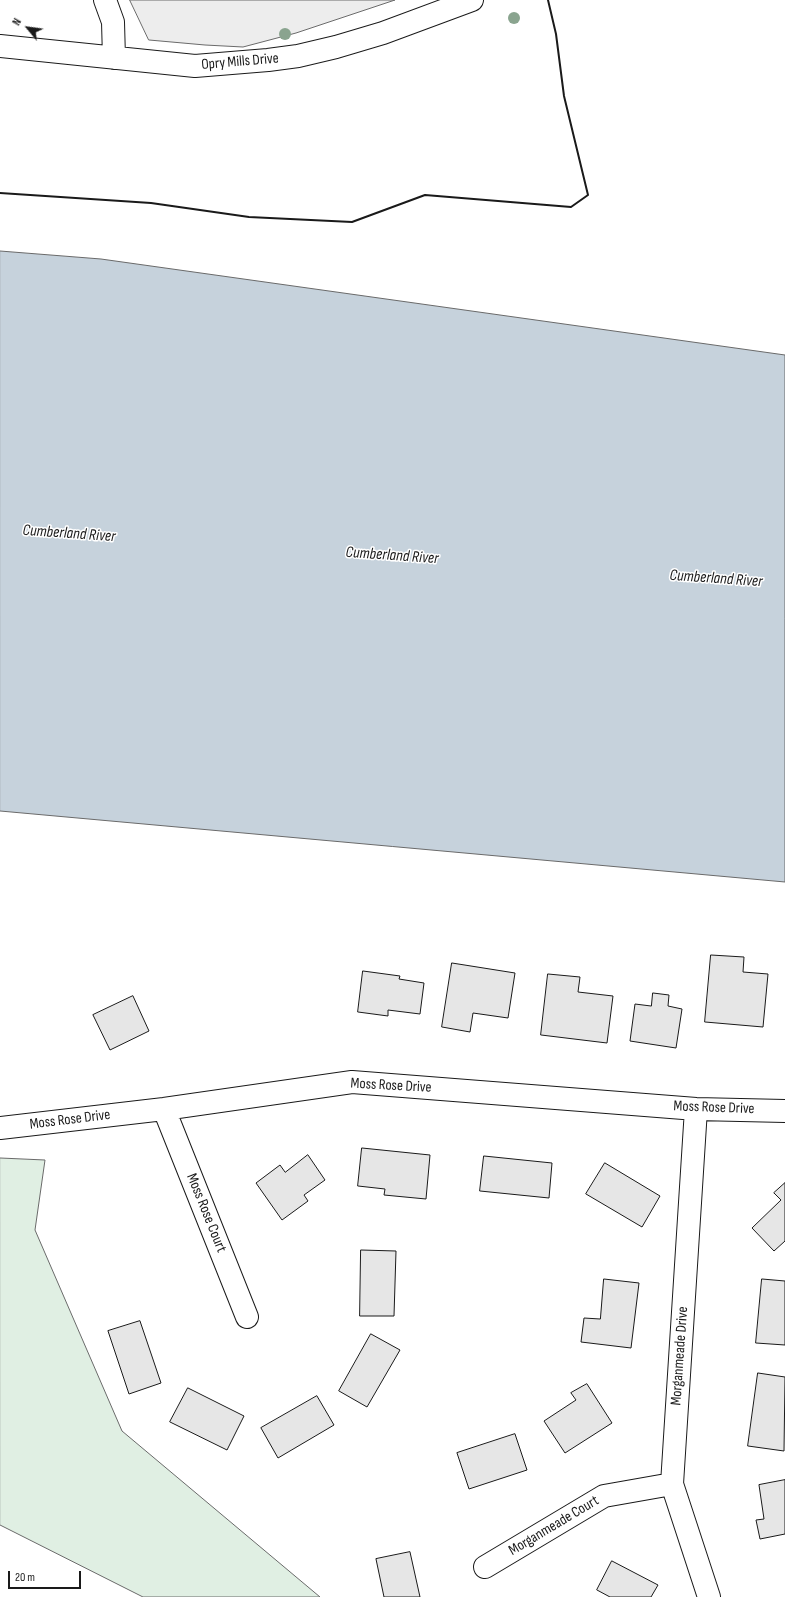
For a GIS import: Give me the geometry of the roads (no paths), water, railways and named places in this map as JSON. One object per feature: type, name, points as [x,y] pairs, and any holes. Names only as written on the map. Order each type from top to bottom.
[{"type":"street","points":[[105,0],[113,22],[114,58]]},
{"type":"street","name":"Opry Mills Drive","points":[[0,46],[195,66],[298,56],[383,33],[472,0]]},
{"type":"street","name":"Moss Rose Drive","points":[[0,1128],[164,1109],[352,1082],[696,1109],[785,1111]]},
{"type":"street","name":"Moss Rose Court","points":[[164,1109],[247,1317]]},
{"type":"street","name":"Morganmeade Drive","points":[[696,1109],[672,1484],[706,1592],[709,1597]]},
{"type":"street","name":"Morganmeade Court","points":[[485,1567],[604,1496],[672,1484]]},
{"type":"water","name":"Cumberland River","points":[[0,251],[101,259],[785,355],[785,882],[0,811]]}]
